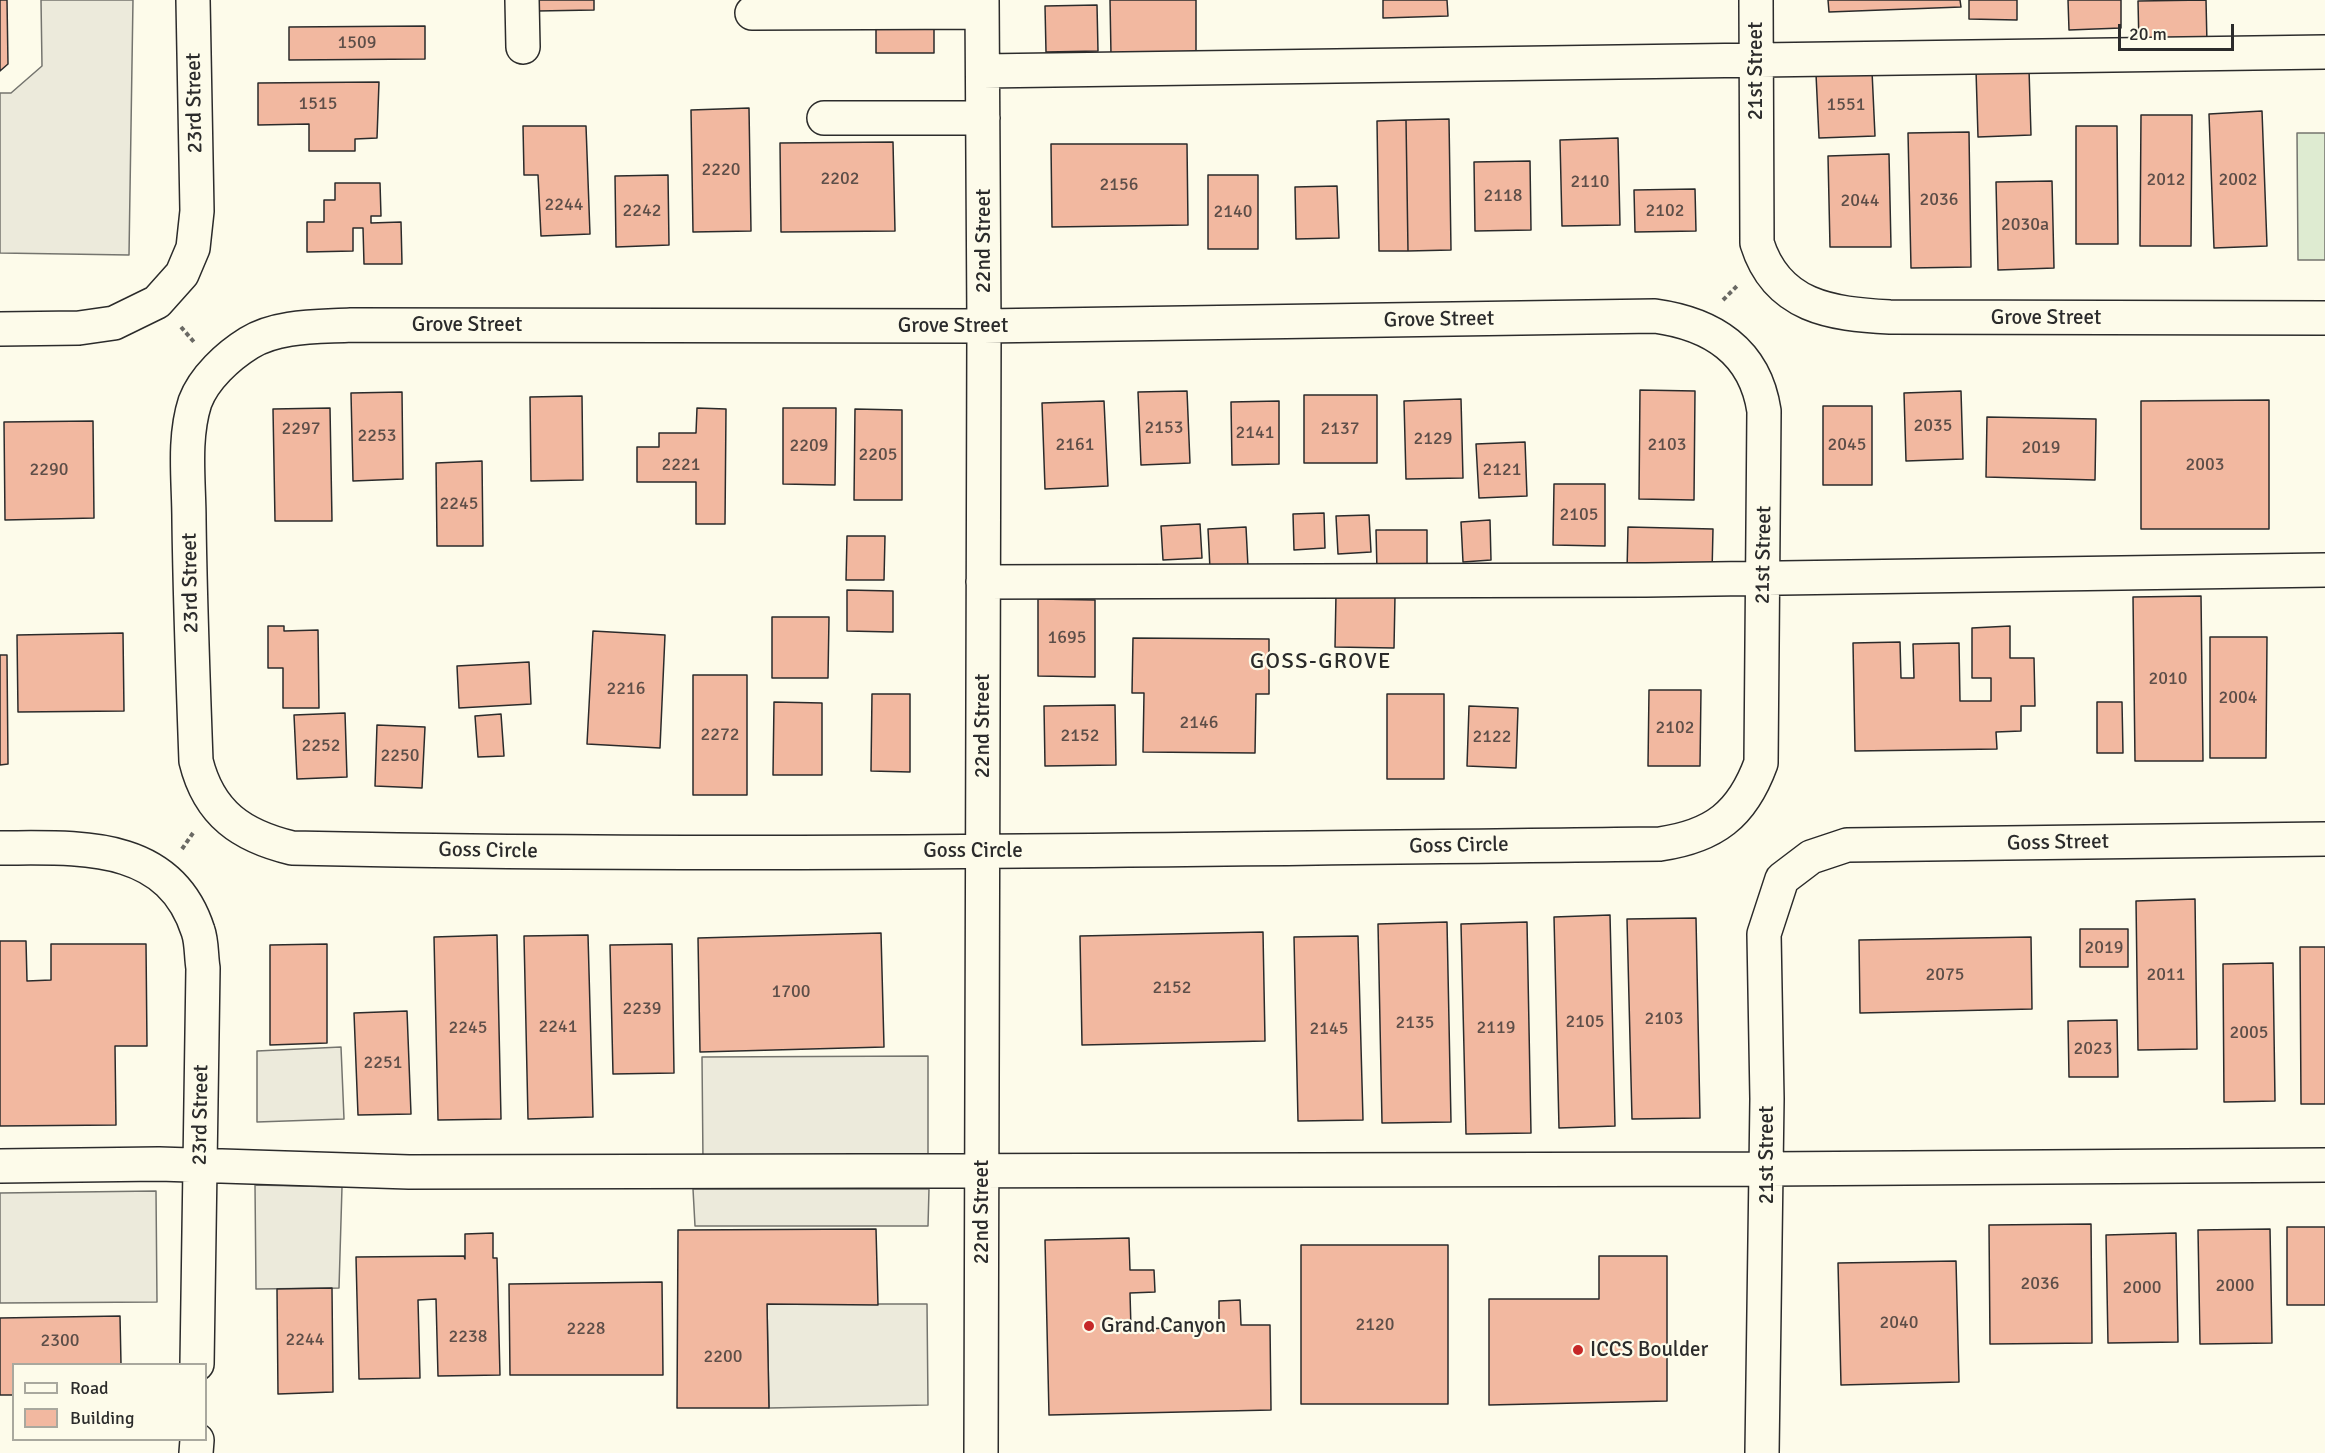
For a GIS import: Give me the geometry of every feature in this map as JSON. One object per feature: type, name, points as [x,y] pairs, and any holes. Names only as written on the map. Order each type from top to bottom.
[{"type":"street","name":"23rd Street","points":[[157,302],[182,274],[195,238],[197,211],[193,0]]},
{"type":"street","points":[[522,0],[523,47]]},
{"type":"street","name":"21st Street","points":[[1756,0],[1755,224],[1770,270]]},
{"type":"street","points":[[752,13],[982,6]]},
{"type":"street","name":"22nd Street","points":[[981,1453],[984,326],[982,6]]},
{"type":"street","points":[[983,71],[2325,52]]},
{"type":"street","points":[[824,118],[983,118]]},
{"type":"street","name":"Grove Street","points":[[1770,270],[1795,296],[1811,305],[1856,316],[2325,318]]},
{"type":"street","points":[[0,329],[104,326],[136,315],[157,302]]},
{"type":"street","name":"Grove Street","points":[[219,369],[232,355],[263,336],[290,330],[351,325],[984,326],[1655,316],[1681,319],[1698,326]]},
{"type":"street","name":"21st Street","points":[[1698,326],[1715,333],[1742,357],[1755,380],[1762,401],[1766,438],[1761,763],[1752,788],[1736,806]]},
{"type":"street","name":"23rd Street","points":[[214,802],[198,773],[196,761],[188,461],[189,435],[196,401],[205,384],[219,369]]},
{"type":"street","points":[[983,582],[1764,578],[2325,570]]},
{"type":"street","name":"Goss Circle","points":[[214,802],[243,832],[292,848],[481,852],[983,851],[1660,844],[1691,839],[1723,823],[1736,806]]},
{"type":"street","name":"Goss Street","points":[[1797,866],[1811,856],[1847,845],[2325,840]]},
{"type":"street","points":[[0,848],[104,850],[129,858],[162,878]]},
{"type":"street","name":"21st Street","points":[[1762,1453],[1767,1169],[1764,934],[1782,879],[1797,866]]},
{"type":"street","name":"23rd Street","points":[[162,878],[174,887],[186,904],[200,941],[203,968],[197,1363]]},
{"type":"street","points":[[0,1166],[201,1164],[410,1172],[1767,1169],[2325,1165]]},
{"type":"path","points":[[1698,326],[1770,270]]},
{"type":"path","points":[[157,302],[219,369]]},
{"type":"path","points":[[162,878],[214,802]]},
{"type":"green space","points":[[2297,133],[2325,133],[2325,260],[2298,260]]},
{"type":"shaded area","points":[[41,0],[133,0],[129,255],[0,253],[0,93],[11,93],[42,66]]},
{"type":"shaded area","points":[[341,1047],[344,1119],[257,1122],[257,1051]]},
{"type":"shaded area","points":[[928,1056],[928,1161],[703,1162],[702,1057]]},
{"type":"shaded area","points":[[255,1185],[342,1187],[339,1288],[256,1289]]},
{"type":"shaded area","points":[[693,1189],[929,1189],[928,1226],[695,1226]]},
{"type":"shaded area","points":[[156,1191],[157,1302],[0,1303],[0,1193]]},
{"type":"shaded area","points":[[767,1304],[927,1304],[928,1405],[769,1408]]},
{"type":"building","points":[[0,0],[7,0],[8,64],[0,71]]},
{"type":"building","points":[[537,0],[594,0],[594,10],[537,11]]},
{"type":"building","points":[[1110,0],[1196,0],[1196,53],[1111,55]]},
{"type":"building","points":[[1383,0],[1447,0],[1448,16],[1383,18]]},
{"type":"building","points":[[1828,0],[1960,0],[1961,7],[1829,12]]},
{"type":"building","points":[[1969,0],[2017,0],[2017,20],[1969,19]]},
{"type":"building","points":[[2068,0],[2121,0],[2121,28],[2069,30]]},
{"type":"building","points":[[2206,0],[2207,44],[2139,46],[2138,1]]},
{"type":"building","points":[[1097,5],[1098,51],[1046,52],[1045,6]]},
{"type":"building","points":[[876,21],[934,21],[934,53],[876,53]]},
{"type":"building","points":[[425,26],[425,59],[289,60],[289,27]]},
{"type":"building","points":[[2029,69],[2031,135],[1978,137],[1976,70]]},
{"type":"building","points":[[1872,71],[1875,136],[1819,138],[1816,74]]},
{"type":"building","points":[[379,82],[377,138],[355,139],[355,151],[309,151],[309,124],[258,125],[258,83]]},
{"type":"building","points":[[749,108],[751,231],[693,232],[691,110]]},
{"type":"building","points":[[2262,111],[2267,246],[2214,248],[2209,114]]},
{"type":"building","points":[[2141,115],[2192,115],[2191,246],[2140,246]]},
{"type":"building","points":[[1449,119],[1451,250],[1408,251],[1406,120]]},
{"type":"building","points":[[1406,120],[1408,251],[1379,251],[1377,121]]},
{"type":"building","points":[[523,126],[586,126],[590,234],[541,236],[538,175],[524,175]]},
{"type":"building","points":[[2076,126],[2117,126],[2118,244],[2076,244]]},
{"type":"building","points":[[1969,132],[1971,267],[1911,268],[1908,133]]},
{"type":"building","points":[[1618,138],[1620,225],[1562,226],[1560,140]]},
{"type":"building","points":[[893,142],[895,231],[781,232],[780,143]]},
{"type":"building","points":[[1051,144],[1187,144],[1188,225],[1052,227]]},
{"type":"building","points":[[1889,154],[1891,247],[1830,247],[1828,156]]},
{"type":"building","points":[[1530,161],[1531,230],[1475,231],[1474,162]]},
{"type":"building","points":[[668,175],[669,245],[616,247],[615,176]]},
{"type":"building","points":[[1208,175],[1258,175],[1258,249],[1208,249]]},
{"type":"building","points":[[2052,181],[2054,268],[1998,270],[1996,182]]},
{"type":"building","points":[[335,183],[380,183],[381,216],[371,216],[371,223],[401,222],[402,264],[364,264],[363,228],[353,228],[353,251],[307,252],[307,222],[324,222],[324,200],[335,200]]},
{"type":"building","points":[[1337,186],[1339,238],[1296,239],[1295,187]]},
{"type":"building","points":[[1695,189],[1696,231],[1635,232],[1634,190]]},
{"type":"building","points":[[1640,390],[1695,391],[1694,500],[1639,499]]},
{"type":"building","points":[[1187,391],[1190,463],[1141,465],[1138,392]]},
{"type":"building","points":[[1961,391],[1963,459],[1906,461],[1904,393]]},
{"type":"building","points":[[402,392],[403,479],[353,481],[351,393]]},
{"type":"building","points":[[1304,395],[1377,395],[1377,463],[1304,463]]},
{"type":"building","points":[[582,396],[583,480],[531,481],[530,397]]},
{"type":"building","points":[[1461,399],[1463,478],[1406,479],[1404,401]]},
{"type":"building","points":[[2269,400],[2269,529],[2141,529],[2141,401]]},
{"type":"building","points":[[1104,401],[1108,486],[1045,489],[1042,403]]},
{"type":"building","points":[[1279,401],[1279,464],[1232,465],[1231,402]]},
{"type":"building","points":[[1823,406],[1872,406],[1872,485],[1823,485]]},
{"type":"building","points":[[330,408],[332,521],[275,521],[273,409]]},
{"type":"building","points":[[697,408],[726,409],[725,524],[696,524],[696,482],[637,482],[637,447],[659,447],[659,433],[696,433]]},
{"type":"building","points":[[783,408],[836,408],[835,485],[783,484]]},
{"type":"building","points":[[855,409],[902,410],[902,500],[854,500]]},
{"type":"building","points":[[1987,417],[2096,419],[2095,480],[1986,477]]},
{"type":"building","points":[[93,421],[94,518],[5,520],[4,422]]},
{"type":"building","points":[[1525,442],[1527,496],[1479,498],[1476,444]]},
{"type":"building","points":[[482,461],[483,546],[437,546],[436,463]]},
{"type":"building","points":[[1554,484],[1605,484],[1605,546],[1553,545]]},
{"type":"building","points":[[1324,513],[1325,548],[1294,550],[1293,514]]},
{"type":"building","points":[[1369,515],[1371,552],[1338,554],[1336,516]]},
{"type":"building","points":[[1490,520],[1491,560],[1463,562],[1461,522]]},
{"type":"building","points":[[1200,524],[1202,558],[1163,560],[1161,526]]},
{"type":"building","points":[[1246,527],[1248,567],[1210,569],[1208,529]]},
{"type":"building","points":[[1628,527],[1713,529],[1712,573],[1627,571]]},
{"type":"building","points":[[1376,530],[1427,530],[1427,571],[1377,571]]},
{"type":"building","points":[[847,536],[885,536],[884,580],[846,580]]},
{"type":"building","points":[[847,590],[893,591],[893,632],[847,631]]},
{"type":"building","points":[[1336,594],[1395,596],[1394,648],[1335,647]]},
{"type":"building","points":[[2201,596],[2203,761],[2135,761],[2133,597]]},
{"type":"building","points":[[1038,599],[1095,600],[1095,677],[1038,676]]},
{"type":"building","points":[[772,617],[829,617],[828,678],[772,678]]},
{"type":"building","points":[[268,626],[284,626],[284,631],[318,630],[319,708],[283,708],[283,668],[268,668]]},
{"type":"building","points":[[2010,626],[2010,658],[2034,658],[2035,706],[2021,706],[2021,731],[1996,732],[1997,749],[1855,751],[1853,643],[1900,642],[1901,678],[1914,678],[1913,644],[1959,643],[1960,701],[1991,701],[1991,678],[1972,678],[1972,628]]},
{"type":"building","points":[[593,631],[665,635],[660,748],[587,744]]},
{"type":"building","points":[[123,633],[124,711],[18,712],[17,635]]},
{"type":"building","points":[[2210,637],[2267,637],[2266,758],[2210,758]]},
{"type":"building","points":[[1133,638],[1269,639],[1269,694],[1256,694],[1255,753],[1143,752],[1144,693],[1132,693]]},
{"type":"building","points":[[0,655],[7,655],[8,764],[0,765]]},
{"type":"building","points":[[529,662],[531,704],[459,708],[457,666]]},
{"type":"building","points":[[693,675],[747,675],[747,795],[693,795]]},
{"type":"building","points":[[1649,690],[1701,690],[1700,766],[1648,766]]},
{"type":"building","points":[[872,694],[910,694],[910,772],[871,771]]},
{"type":"building","points":[[1387,694],[1444,694],[1444,779],[1387,779]]},
{"type":"building","points":[[774,702],[822,703],[822,775],[773,775]]},
{"type":"building","points":[[2097,702],[2122,702],[2123,753],[2097,753]]},
{"type":"building","points":[[1115,705],[1116,765],[1045,766],[1044,706]]},
{"type":"building","points":[[1469,706],[1518,708],[1516,768],[1467,766]]},
{"type":"building","points":[[345,713],[347,777],[297,779],[294,715]]},
{"type":"building","points":[[501,714],[504,756],[478,757],[475,716]]},
{"type":"building","points":[[377,725],[425,727],[422,788],[375,786]]},
{"type":"building","points":[[2195,899],[2197,1049],[2138,1050],[2136,901]]},
{"type":"building","points":[[1610,915],[1615,1126],[1559,1128],[1554,917]]},
{"type":"building","points":[[1696,918],[1700,1118],[1632,1119],[1627,919]]},
{"type":"building","points":[[1447,922],[1451,1122],[1382,1123],[1378,924]]},
{"type":"building","points":[[1527,922],[1531,1133],[1466,1134],[1461,924]]},
{"type":"building","points":[[2080,929],[2128,929],[2128,967],[2080,967]]},
{"type":"building","points":[[1263,932],[1265,1041],[1082,1045],[1080,936]]},
{"type":"building","points":[[881,933],[884,1047],[700,1052],[698,938]]},
{"type":"building","points":[[497,935],[501,1119],[438,1120],[434,937]]},
{"type":"building","points":[[588,935],[593,1117],[528,1119],[524,936]]},
{"type":"building","points":[[1358,936],[1363,1120],[1298,1121],[1294,937]]},
{"type":"building","points":[[2031,937],[2032,1009],[1860,1013],[1859,940]]},
{"type":"building","points":[[0,941],[26,941],[27,981],[51,980],[51,944],[146,944],[147,1046],[115,1046],[116,1125],[0,1126]]},
{"type":"building","points":[[327,944],[327,1043],[270,1045],[270,945]]},
{"type":"building","points":[[672,944],[674,1073],[613,1074],[610,945]]},
{"type":"building","points":[[2300,947],[2325,947],[2325,1104],[2301,1104]]},
{"type":"building","points":[[2273,963],[2275,1101],[2224,1102],[2223,964]]},
{"type":"building","points":[[407,1011],[411,1114],[358,1115],[354,1013]]},
{"type":"building","points":[[2117,1020],[2118,1077],[2069,1077],[2068,1021]]},
{"type":"building","points":[[2091,1224],[2092,1343],[1990,1344],[1989,1225]]},
{"type":"building","points":[[2287,1227],[2325,1227],[2325,1305],[2287,1305]]},
{"type":"building","points":[[876,1229],[878,1305],[767,1304],[769,1408],[677,1408],[678,1230]]},
{"type":"building","points":[[2270,1229],[2272,1343],[2200,1344],[2198,1230]]},
{"type":"building","points":[[493,1233],[493,1258],[497,1258],[500,1375],[438,1376],[436,1299],[418,1300],[420,1378],[359,1379],[356,1257],[464,1256],[465,1259],[465,1234]]},
{"type":"building","points":[[2176,1233],[2178,1342],[2108,1343],[2106,1235]]},
{"type":"building","name":"Grand Canyon","points":[[1129,1238],[1130,1270],[1154,1270],[1155,1292],[1130,1293],[1131,1329],[1219,1327],[1219,1301],[1240,1300],[1241,1325],[1270,1325],[1271,1410],[1049,1415],[1045,1240]]},
{"type":"building","points":[[1301,1245],[1448,1245],[1448,1404],[1301,1404]]},
{"type":"building","name":"ICCS Boulder","points":[[1599,1256],[1667,1256],[1667,1401],[1489,1405],[1489,1299],[1599,1299]]},
{"type":"building","points":[[1956,1261],[1959,1382],[1841,1385],[1838,1263]]},
{"type":"building","points":[[662,1282],[663,1375],[510,1375],[509,1284]]},
{"type":"building","points":[[332,1288],[333,1392],[278,1394],[277,1289]]},
{"type":"building","points":[[120,1316],[121,1363],[12,1363],[12,1395],[0,1395],[0,1318]]},
{"type":"place","name":"Grand Canyon","points":[[1089,1326]]},
{"type":"place","name":"ICCS Boulder","points":[[1578,1350]]},
{"type":"district","name":"GOSS-GROVE","points":[[1321,662]]}]
